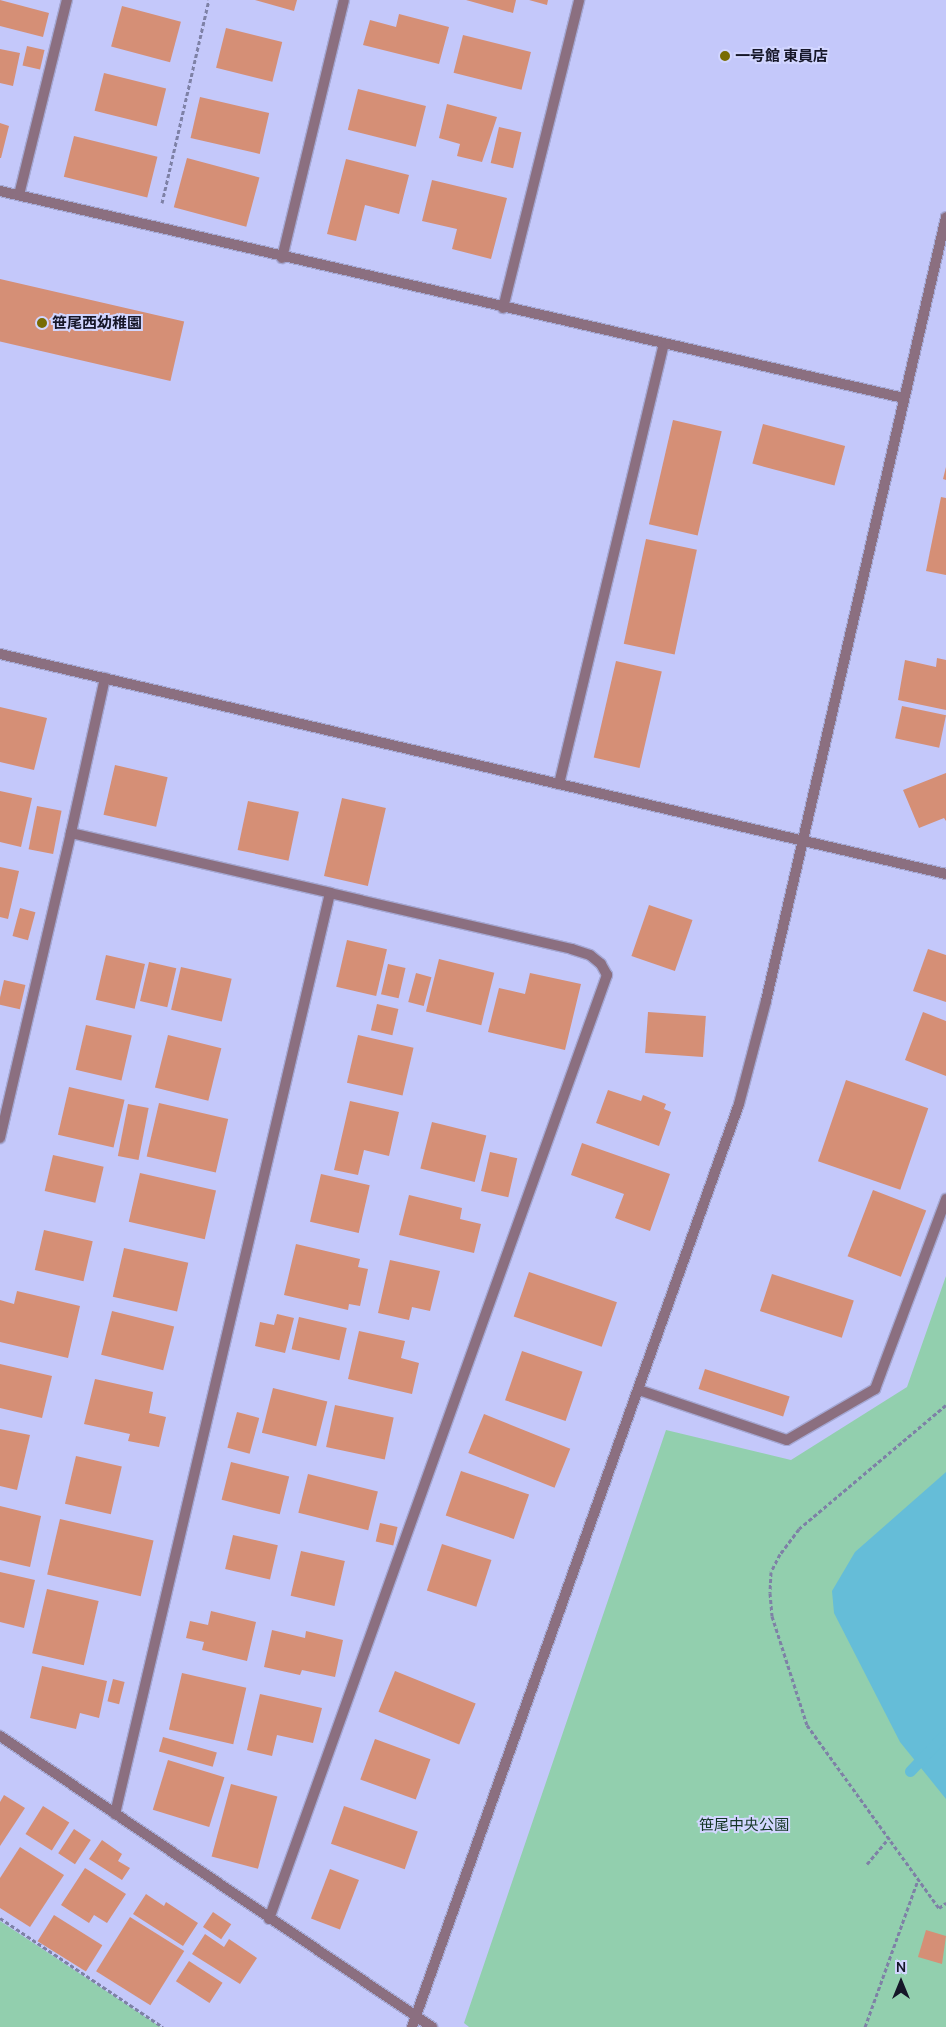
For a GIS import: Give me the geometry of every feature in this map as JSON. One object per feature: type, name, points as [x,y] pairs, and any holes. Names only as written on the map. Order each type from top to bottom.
[{"type":"street","points":[[19,195],[67,0]]},
{"type":"street","points":[[282,258],[344,0]]},
{"type":"street","points":[[503,308],[579,0]]},
{"type":"street","points":[[0,191],[282,258],[904,398]]},
{"type":"street","points":[[414,2022],[739,1104],[803,842],[946,217]]},
{"type":"street","points":[[559,784],[664,344]]},
{"type":"street","points":[[0,654],[946,874]]},
{"type":"street","points":[[0,1138],[105,678]]},
{"type":"street","points":[[70,833],[572,949],[590,955],[601,964],[607,975],[269,1919]]},
{"type":"street","points":[[115,1814],[330,893]]},
{"type":"street","points":[[639,1390],[788,1440],[875,1389],[946,1199]]},
{"type":"street","points":[[0,1736],[269,1919],[414,2022],[432,2027]]},
{"type":"path","points":[[161,204],[209,0]]},
{"type":"path","points":[[946,1405],[799,1529],[780,1554],[771,1572],[772,1616],[807,1725],[890,1837],[939,1908],[946,1904]]},
{"type":"path","points":[[867,1864],[890,1837]]},
{"type":"path","points":[[865,2027],[918,1880]]},
{"type":"path","points":[[0,1918],[163,2027]]},
{"type":"green space","name":"笹尾中央公園","points":[[946,1276],[946,2027],[469,2027],[464,2023],[666,1430],[791,1460],[907,1387]]},
{"type":"green space","points":[[0,1921],[161,2027],[0,2027]]},
{"type":"water","points":[[946,1472],[946,1799],[900,1742],[834,1613],[832,1591],[855,1552]]},
{"type":"building","points":[[0,0],[49,13],[43,37],[0,26]]},
{"type":"building","points":[[255,0],[297,0],[294,11]]},
{"type":"building","points":[[466,0],[516,0],[513,13]]},
{"type":"building","points":[[529,0],[548,0],[547,5]]},
{"type":"building","points":[[122,6],[181,22],[170,62],[111,47]]},
{"type":"building","points":[[399,14],[449,27],[439,64],[363,45],[370,20],[396,27]]},
{"type":"building","points":[[226,28],[282,42],[272,82],[216,68]]},
{"type":"building","points":[[463,35],[531,52],[521,90],[454,73]]},
{"type":"building","points":[[27,46],[45,50],[40,70],[23,65]]},
{"type":"building","points":[[0,49],[20,53],[13,86],[0,83]]},
{"type":"building","points":[[104,73],[166,88],[157,126],[95,111]]},
{"type":"building","points":[[358,89],[426,106],[416,147],[348,130]]},
{"type":"building","points":[[200,97],[269,113],[260,154],[191,138]]},
{"type":"building","points":[[447,104],[497,117],[482,162],[457,156],[460,144],[439,138]]},
{"type":"building","points":[[0,123],[9,126],[1,158],[0,158]]},
{"type":"building","points":[[499,127],[521,132],[513,168],[491,163]]},
{"type":"building","points":[[74,136],[157,157],[147,198],[64,177]]},
{"type":"building","points":[[187,158],[259,177],[246,227],[174,207]]},
{"type":"building","points":[[346,159],[409,175],[399,214],[365,205],[356,241],[327,234]]},
{"type":"building","points":[[432,180],[507,198],[491,259],[452,249],[457,229],[422,221]]},
{"type":"building","points":[[0,279],[184,322],[170,381],[0,342]]},
{"type":"building","points":[[673,420],[722,431],[698,536],[649,524]]},
{"type":"building","points":[[763,424],[845,446],[834,486],[752,464]]},
{"type":"building","points":[[946,467],[946,480],[943,479]]},
{"type":"building","points":[[941,497],[946,498],[946,575],[926,571]]},
{"type":"building","points":[[646,539],[697,550],[675,654],[624,644]]},
{"type":"building","points":[[937,658],[946,660],[946,710],[898,700],[905,660],[936,667]]},
{"type":"building","points":[[616,661],[662,672],[640,768],[594,757]]},
{"type":"building","points":[[902,706],[946,715],[939,748],[895,738]]},
{"type":"building","points":[[0,707],[47,718],[34,770],[0,762]]},
{"type":"building","points":[[115,765],[168,777],[156,827],[104,815]]},
{"type":"building","points":[[946,773],[946,821],[944,818],[919,828],[903,790]]},
{"type":"building","points":[[0,791],[32,798],[21,847],[0,842]]},
{"type":"building","points":[[342,798],[386,808],[368,886],[324,876]]},
{"type":"building","points":[[248,801],[299,812],[288,861],[238,850]]},
{"type":"building","points":[[37,806],[62,811],[53,854],[29,849]]},
{"type":"building","points":[[0,867],[19,871],[8,919],[0,917]]},
{"type":"building","points":[[649,905],[692,920],[675,971],[631,956]]},
{"type":"building","points":[[20,908],[35,912],[28,940],[12,936]]},
{"type":"building","points":[[347,940],[387,949],[376,996],[336,987]]},
{"type":"building","points":[[928,949],[946,955],[946,1002],[913,991]]},
{"type":"building","points":[[106,955],[145,964],[135,1009],[96,1000]]},
{"type":"building","points":[[439,959],[494,973],[481,1025],[426,1011]]},
{"type":"building","points":[[149,962],[176,968],[167,1007],[140,1001]]},
{"type":"building","points":[[388,964],[406,968],[399,998],[381,994]]},
{"type":"building","points":[[181,967],[232,979],[222,1022],[171,1010]]},
{"type":"building","points":[[416,973],[431,977],[424,1006],[408,1002]]},
{"type":"building","points":[[530,973],[581,984],[565,1050],[488,1032],[499,988],[525,994]]},
{"type":"building","points":[[4,980],[25,985],[20,1009],[0,1005]]},
{"type":"building","points":[[377,1004],[398,1009],[392,1035],[371,1030]]},
{"type":"building","points":[[648,1012],[706,1016],[703,1057],[645,1053]]},
{"type":"building","points":[[923,1012],[946,1021],[946,1076],[905,1060]]},
{"type":"building","points":[[86,1025],[132,1036],[121,1080],[76,1070]]},
{"type":"building","points":[[168,1035],[221,1048],[208,1101],[155,1087]]},
{"type":"building","points":[[358,1035],[414,1048],[403,1096],[347,1083]]},
{"type":"building","points":[[846,1080],[928,1108],[900,1190],[818,1161]]},
{"type":"building","points":[[69,1087],[125,1100],[114,1148],[58,1135]]},
{"type":"building","points":[[608,1090],[641,1101],[643,1095],[666,1104],[664,1109],[671,1112],[659,1146],[596,1123]]},
{"type":"building","points":[[350,1101],[399,1112],[389,1156],[364,1150],[358,1175],[334,1170]]},
{"type":"building","points":[[159,1103],[228,1119],[216,1173],[147,1157]]},
{"type":"building","points":[[128,1104],[149,1108],[139,1160],[118,1156]]},
{"type":"building","points":[[432,1122],[486,1136],[475,1182],[420,1169]]},
{"type":"building","points":[[582,1143],[670,1174],[650,1231],[615,1218],[624,1194],[571,1175]]},
{"type":"building","points":[[490,1152],[517,1158],[508,1197],[481,1191]]},
{"type":"building","points":[[53,1155],[104,1167],[95,1203],[45,1191]]},
{"type":"building","points":[[140,1173],[216,1191],[205,1239],[129,1222]]},
{"type":"building","points":[[321,1174],[370,1185],[359,1233],[310,1222]]},
{"type":"building","points":[[873,1190],[926,1210],[901,1277],[848,1256]]},
{"type":"building","points":[[409,1195],[462,1208],[460,1219],[481,1224],[474,1253],[399,1235]]},
{"type":"building","points":[[44,1230],[93,1241],[83,1281],[35,1270]]},
{"type":"building","points":[[296,1244],[360,1259],[358,1267],[368,1269],[360,1306],[349,1304],[348,1310],[284,1295]]},
{"type":"building","points":[[124,1248],[188,1263],[177,1312],[113,1297]]},
{"type":"building","points":[[390,1260],[440,1271],[430,1311],[412,1307],[409,1320],[378,1313]]},
{"type":"building","points":[[529,1272],[617,1302],[602,1347],[514,1316]]},
{"type":"building","points":[[772,1274],[854,1301],[842,1338],[760,1311]]},
{"type":"building","points":[[17,1291],[80,1306],[68,1358],[0,1342],[0,1300],[14,1304]]},
{"type":"building","points":[[112,1311],[174,1326],[163,1370],[101,1355]]},
{"type":"building","points":[[277,1314],[294,1318],[285,1353],[255,1346],[260,1322],[274,1325]]},
{"type":"building","points":[[299,1317],[347,1328],[339,1360],[292,1349]]},
{"type":"building","points":[[359,1331],[405,1341],[401,1358],[419,1363],[412,1394],[348,1379]]},
{"type":"building","points":[[522,1351],[583,1372],[566,1421],[505,1400]]},
{"type":"building","points":[[0,1364],[52,1376],[42,1418],[0,1408]]},
{"type":"building","points":[[705,1369],[790,1397],[783,1416],[699,1389]]},
{"type":"building","points":[[95,1379],[153,1392],[149,1413],[166,1417],[159,1447],[128,1441],[130,1434],[84,1424]]},
{"type":"building","points":[[273,1388],[327,1402],[316,1446],[262,1433]]},
{"type":"building","points":[[335,1405],[394,1417],[385,1460],[326,1447]]},
{"type":"building","points":[[237,1412],[259,1418],[250,1454],[227,1448]]},
{"type":"building","points":[[484,1414],[570,1449],[554,1488],[468,1453]]},
{"type":"building","points":[[0,1429],[30,1435],[17,1490],[0,1486]]},
{"type":"building","points":[[76,1456],[122,1467],[111,1514],[65,1504]]},
{"type":"building","points":[[231,1462],[289,1477],[280,1514],[222,1500]]},
{"type":"building","points":[[461,1471],[529,1494],[514,1539],[446,1515]]},
{"type":"building","points":[[308,1474],[378,1491],[368,1530],[298,1513]]},
{"type":"building","points":[[0,1506],[41,1516],[30,1567],[0,1560]]},
{"type":"building","points":[[60,1519],[154,1541],[141,1596],[47,1575]]},
{"type":"building","points":[[380,1523],[398,1527],[393,1546],[376,1542]]},
{"type":"building","points":[[233,1535],[278,1545],[270,1579],[225,1569]]},
{"type":"building","points":[[442,1544],[491,1560],[476,1607],[427,1591]]},
{"type":"building","points":[[301,1551],[345,1561],[334,1606],[291,1596]]},
{"type":"building","points":[[0,1572],[35,1580],[24,1628],[0,1622]]},
{"type":"building","points":[[47,1589],[99,1601],[84,1665],[32,1653]]},
{"type":"building","points":[[211,1611],[256,1622],[247,1661],[202,1650],[204,1642],[186,1638],[190,1621],[208,1625]]},
{"type":"building","points":[[272,1630],[305,1638],[306,1631],[343,1640],[335,1677],[302,1670],[300,1675],[264,1667]]},
{"type":"building","points":[[42,1666],[107,1681],[99,1718],[80,1713],[76,1729],[30,1718]]},
{"type":"building","points":[[395,1671],[476,1704],[459,1744],[379,1712]]},
{"type":"building","points":[[182,1673],[246,1688],[233,1744],[169,1730]]},
{"type":"building","points":[[113,1679],[125,1682],[119,1704],[107,1701]]},
{"type":"building","points":[[260,1694],[322,1708],[313,1743],[277,1735],[272,1756],[247,1750]]},
{"type":"building","points":[[163,1737],[217,1752],[213,1767],[159,1751]]},
{"type":"building","points":[[375,1739],[430,1759],[416,1800],[360,1779]]},
{"type":"building","points":[[168,1760],[224,1777],[209,1827],[153,1810]]},
{"type":"building","points":[[231,1784],[277,1796],[258,1869],[212,1856]]},
{"type":"building","points":[[4,1795],[25,1808],[0,1846],[0,1802]]},
{"type":"building","points":[[43,1806],[69,1822],[52,1850],[26,1834]]},
{"type":"building","points":[[344,1806],[418,1831],[405,1869],[331,1844]]},
{"type":"building","points":[[74,1829],[91,1840],[75,1864],[58,1853]]},
{"type":"building","points":[[102,1840],[122,1854],[118,1861],[130,1868],[122,1880],[89,1859]]},
{"type":"building","points":[[20,1847],[64,1875],[30,1927],[0,1908],[0,1878]]},
{"type":"building","points":[[85,1868],[126,1894],[107,1923],[94,1915],[89,1923],[61,1905]]},
{"type":"building","points":[[330,1869],[359,1880],[340,1930],[311,1918]]},
{"type":"building","points":[[146,1894],[164,1906],[166,1902],[198,1923],[183,1946],[133,1914]]},
{"type":"building","points":[[213,1912],[231,1924],[221,1939],[203,1927]]},
{"type":"building","points":[[54,1915],[102,1945],[86,1971],[38,1941]]},
{"type":"building","points":[[130,1917],[184,1951],[150,2005],[96,1971]]},
{"type":"building","points":[[926,1930],[946,1936],[942,1964],[918,1957]]},
{"type":"building","points":[[205,1934],[224,1947],[229,1939],[257,1958],[240,1984],[192,1954]]},
{"type":"building","points":[[189,1961],[223,1983],[209,2003],[176,1981]]},
{"type":"waterway","points":[[910,1771],[946,1733]]},
{"type":"place","name":"一号館 東員店","points":[[725,56]]},
{"type":"place","name":"笹尾西幼稚園","points":[[42,323]]}]
